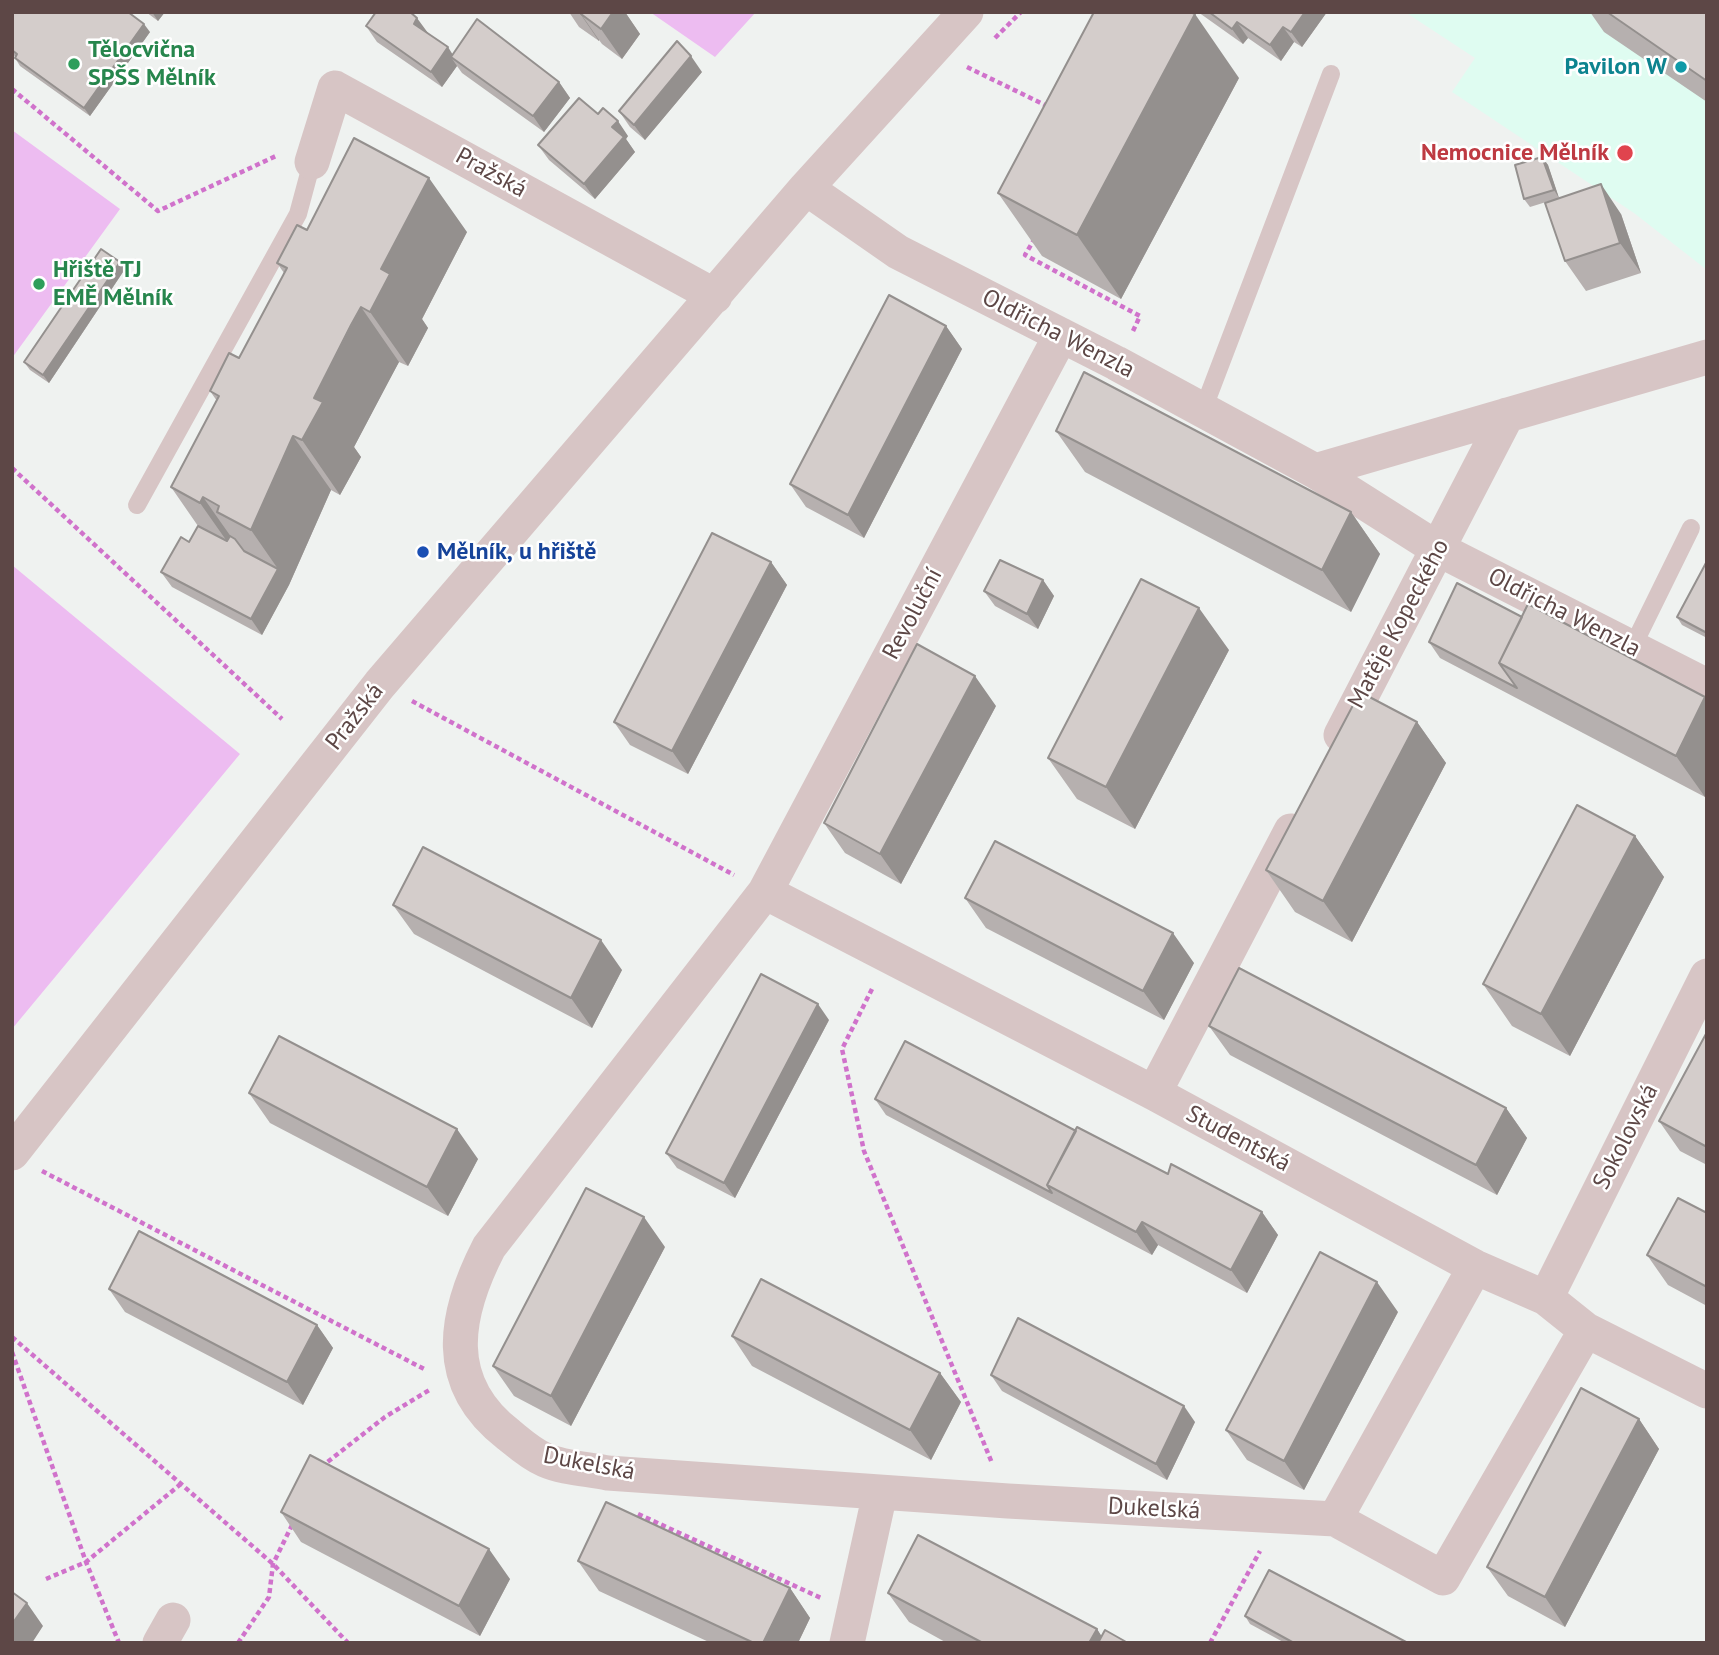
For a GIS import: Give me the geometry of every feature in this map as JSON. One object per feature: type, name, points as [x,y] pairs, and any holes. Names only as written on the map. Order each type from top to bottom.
[{"type":"street","name":"Pražská","points":[[27,1161],[380,684],[806,188],[966,12]]},
{"type":"street","name":"Pražská","points":[[312,162],[335,88],[715,296]]},
{"type":"street","name":"Oldřicha Wenzla","points":[[806,188],[898,252],[1116,363],[1315,471],[1438,549],[1707,686]]},
{"type":"street","name":"Revoluční","points":[[765,892],[1061,335]]},
{"type":"street","points":[[1315,471],[1707,357]]},
{"type":"street","name":"Matěje Kopeckého","points":[[1328,759],[1507,415]]},
{"type":"street","points":[[1154,1093],[1309,796]]},
{"type":"street","name":"Studentská","points":[[765,892],[1154,1093],[1475,1267],[1546,1298],[1586,1330],[1707,1391]]},
{"type":"street","name":"Dukelská","points":[[765,892],[489,1247],[463,1306],[460,1353],[453,1380],[494,1424],[546,1461],[608,1473],[880,1493],[1335,1519]]},
{"type":"street","name":"Sokolovská","points":[[1546,1298],[1707,976]]},
{"type":"street","points":[[1475,1267],[1335,1519],[1443,1578],[1586,1330]]},
{"type":"street","points":[[850,1628],[880,1493]]},
{"type":"lane","points":[[1203,410],[1331,74]]},
{"type":"lane","points":[[137,505],[298,214],[312,162]]},
{"type":"lane","points":[[1632,648],[1691,528]]},
{"type":"path","points":[[993,40],[1021,12]]},
{"type":"path","points":[[975,59],[966,69],[1055,110]]},
{"type":"path","points":[[12,89],[158,211],[276,156],[312,162]]},
{"type":"path","points":[[1038,232],[1026,255],[1140,316],[1116,363]]},
{"type":"path","points":[[12,468],[282,719]]},
{"type":"path","points":[[380,684],[765,892]]},
{"type":"path","points":[[888,956],[842,1049],[864,1151],[1008,1501]]},
{"type":"path","points":[[27,1161],[439,1377],[453,1380]]},
{"type":"path","points":[[12,1337],[273,1564],[348,1643]]},
{"type":"path","points":[[12,1352],[86,1562],[119,1643]]},
{"type":"path","points":[[317,1472],[333,1456],[384,1418],[453,1380]]},
{"type":"path","points":[[46,1579],[86,1562],[182,1483]]},
{"type":"path","points":[[635,1513],[850,1628]]},
{"type":"path","points":[[1210,1643],[1279,1516]]},
{"type":"path","points":[[238,1643],[269,1597],[273,1564],[295,1518]]},
{"type":"shaded area","points":[[650,12],[756,12],[715,57]]},
{"type":"shaded area","name":"Nemocnice Mělník","points":[[1405,12],[1707,12],[1707,270],[1634,213],[1452,92],[1475,58]]},
{"type":"shaded area","name":"Hřiště TJ EMĚ Mělník","points":[[12,130],[120,209],[12,358]]},
{"type":"shaded area","points":[[12,565],[240,754],[12,1029]]},
{"type":"building","name":"Tělocvična SPŠS Mělník","points":[[12,12],[128,12],[144,24],[84,108],[15,58],[17,54],[12,50]]},
{"type":"building","points":[[376,12],[410,12],[417,18],[414,24],[448,47],[431,72],[366,26]]},
{"type":"building","points":[[613,12],[601,29],[581,14]]},
{"type":"building","points":[[1094,12],[1195,14],[1077,235],[998,193]]},
{"type":"building","points":[[1209,12],[1305,12],[1291,32],[1283,27],[1270,45],[1237,22],[1232,29]]},
{"type":"building","name":"Pavilon W","points":[[1607,12],[1707,12],[1707,81]]},
{"type":"building","points":[[477,19],[559,82],[533,116],[451,57]]},
{"type":"building","points":[[677,41],[691,56],[634,125],[619,111]]},
{"type":"building","points":[[579,98],[598,114],[603,108],[618,121],[612,127],[624,137],[584,184],[538,145]]},
{"type":"building","points":[[354,138],[429,178],[381,269],[390,274],[370,312],[361,307],[351,325],[314,398],[323,402],[302,440],[293,436],[251,530],[217,512],[219,506],[203,497],[200,503],[171,487],[219,396],[210,391],[229,353],[239,358],[287,268],[277,263],[297,225],[307,230]]},
{"type":"building","points":[[1542,157],[1554,190],[1524,199],[1515,165]]},
{"type":"building","points":[[1601,184],[1620,243],[1565,261],[1545,203]]},
{"type":"building","points":[[101,249],[120,262],[43,375],[24,362]]},
{"type":"building","points":[[889,295],[946,326],[848,515],[790,484]]},
{"type":"building","points":[[1084,372],[1351,512],[1322,570],[1056,431]]},
{"type":"building","points":[[198,526],[227,541],[230,536],[244,551],[278,569],[251,619],[161,572],[181,537],[189,542]]},
{"type":"building","points":[[712,533],[771,562],[672,751],[614,722]]},
{"type":"building","points":[[1000,560],[1043,580],[1027,614],[984,591]]},
{"type":"building","points":[[1707,561],[1707,633],[1677,617]]},
{"type":"building","points":[[1141,579],[1199,608],[1106,787],[1048,758]]},
{"type":"building","points":[[1457,583],[1522,617],[1499,663],[1517,688],[1429,642]]},
{"type":"building","points":[[1528,604],[1705,697],[1676,756],[1499,663]]},
{"type":"building","points":[[917,644],[975,676],[880,854],[824,823]]},
{"type":"building","points":[[1360,692],[1417,722],[1323,901],[1266,870]]},
{"type":"building","points":[[1577,805],[1635,836],[1541,1014],[1483,984]]},
{"type":"building","points":[[995,841],[1173,933],[1143,991],[965,898]]},
{"type":"building","points":[[423,847],[601,940],[571,998],[393,905]]},
{"type":"building","points":[[1239,968],[1506,1108],[1476,1165],[1209,1026]]},
{"type":"building","points":[[761,974],[818,1004],[724,1183],[666,1153]]},
{"type":"building","points":[[1707,1032],[1707,1147],[1659,1121]]},
{"type":"building","points":[[279,1036],[457,1129],[427,1187],[249,1093]]},
{"type":"building","points":[[905,1041],[1076,1131],[1047,1185],[1052,1193],[875,1099]]},
{"type":"building","points":[[1077,1127],[1168,1174],[1171,1164],[1262,1212],[1231,1270],[1142,1222],[1136,1232],[1047,1185]]},
{"type":"building","points":[[586,1188],[644,1217],[551,1396],[493,1366]]},
{"type":"building","points":[[1678,1198],[1707,1213],[1707,1287],[1647,1255]]},
{"type":"building","points":[[139,1231],[317,1325],[287,1382],[109,1289]]},
{"type":"building","points":[[1320,1252],[1377,1282],[1284,1461],[1226,1430]]},
{"type":"building","points":[[761,1279],[940,1373],[910,1430],[732,1336]]},
{"type":"building","points":[[1018,1318],[1184,1406],[1156,1464],[991,1375]]},
{"type":"building","points":[[1581,1388],[1639,1419],[1545,1597],[1487,1567]]},
{"type":"building","points":[[310,1455],[489,1549],[459,1606],[281,1512]]},
{"type":"building","points":[[606,1502],[790,1588],[763,1643],[754,1643],[578,1561]]},
{"type":"building","points":[[918,1535],[1097,1629],[1089,1643],[983,1643],[888,1593]]},
{"type":"building","points":[[1269,1570],[1408,1643],[1294,1643],[1245,1616]]},
{"type":"building","points":[[12,1592],[27,1603],[12,1624]]},
{"type":"building","points":[[1105,1630],[1128,1643],[1098,1643]]},
{"type":"place","name":"Tělocvična SPŠS Mělník","points":[[74,64]]},
{"type":"place","name":"Pavilon W","points":[[1681,67]]},
{"type":"place","name":"Nemocnice Mělník","points":[[1625,153]]},
{"type":"place","name":"Hřiště TJ EMĚ Mělník","points":[[39,284]]},
{"type":"place","name":"Mělník, u hřiště","points":[[423,552]]}]
